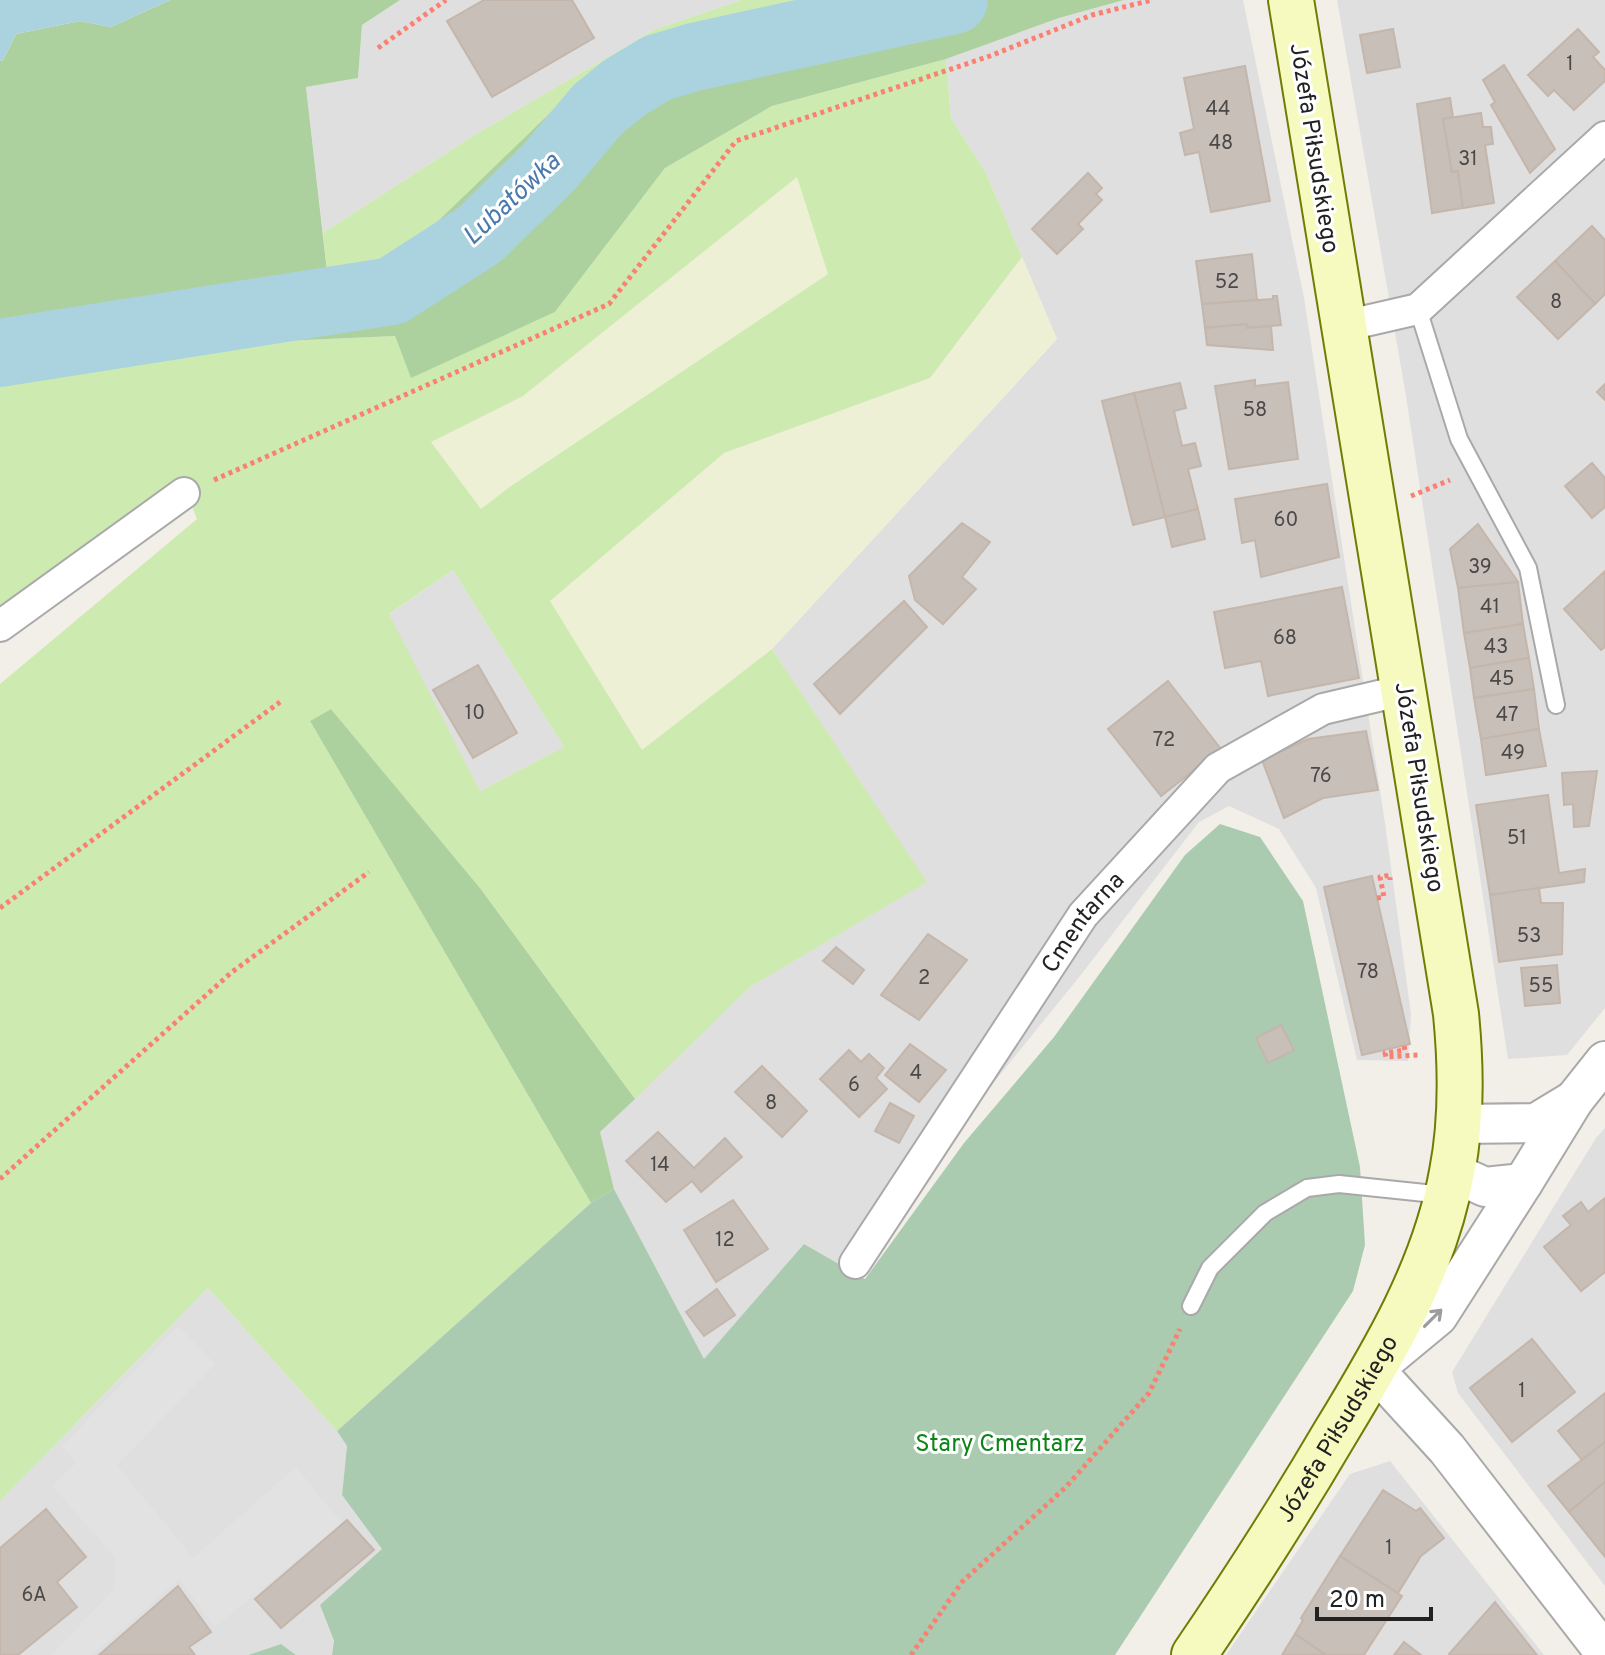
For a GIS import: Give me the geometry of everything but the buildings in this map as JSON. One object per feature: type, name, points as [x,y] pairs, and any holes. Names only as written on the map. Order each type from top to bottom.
[{"type":"main road","name":"Józefa Piłsudskiego","points":[[1194,1655],[1272,1537],[1374,1369],[1424,1271],[1449,1183],[1457,1124],[1459,1052],[1456,1014],[1291,0]]},
{"type":"street","points":[[1344,326],[1418,309],[1605,137]]},
{"type":"street","points":[[0,626],[184,493]]},
{"type":"street","name":"Cmentarna","points":[[855,1263],[1083,915],[1218,768],[1323,709],[1404,690]]},
{"type":"street","points":[[1605,1061],[1574,1100],[1438,1316],[1374,1369],[1447,1449],[1605,1653]]},
{"type":"street","points":[[1457,1124],[1536,1123],[1574,1100]]},
{"type":"street","points":[[1449,1183],[1485,1187],[1523,1183]]},
{"type":"lane","points":[[1418,309],[1459,439],[1528,568],[1556,705]]},
{"type":"lane","points":[[1191,1306],[1210,1268],[1265,1213],[1307,1188],[1339,1184],[1449,1183]]},
{"type":"path","points":[[378,48],[446,0]]},
{"type":"path","points":[[184,493],[609,304],[736,141],[990,56],[1092,15],[1152,0]]},
{"type":"path","points":[[1410,496],[1475,469]]},
{"type":"path","points":[[0,908],[280,702]]},
{"type":"path","points":[[0,1179],[232,972],[369,872]]},
{"type":"path","points":[[1377,898],[1384,897],[1380,877],[1390,875],[1392,888]]},
{"type":"path","points":[[1404,1046],[1405,1050],[1385,1053],[1386,1057],[1420,1055]]},
{"type":"path","points":[[911,1655],[962,1582],[1066,1487],[1149,1393],[1191,1306]]},
{"type":"shaded area","points":[[400,0],[741,0],[656,29],[476,134],[323,233],[306,87],[358,78],[362,25]]},
{"type":"shaded area","points":[[1124,0],[1243,0],[1304,298],[1385,823],[1411,1014],[1408,1061],[1357,1060],[1316,888],[1279,829],[1229,806],[1199,822],[1080,976],[844,1267],[804,1244],[704,1360],[614,1189],[599,1132],[750,987],[926,882],[772,649],[1057,339],[986,173],[951,118],[946,59],[1059,18]]},
{"type":"shaded area","points":[[1337,0],[1605,0],[1605,1008],[1567,1055],[1508,1059],[1405,390]]},
{"type":"shaded area","points":[[453,570],[564,747],[480,791],[388,615]]},
{"type":"shaded area","points":[[1605,1128],[1605,1586],[1458,1393],[1452,1372]]},
{"type":"shaded area","points":[[208,1288],[337,1431],[347,1446],[342,1495],[383,1549],[320,1605],[334,1642],[332,1655],[296,1655],[281,1644],[247,1655],[0,1655],[0,1501]]},
{"type":"shaded area","points":[[178,1326],[215,1364],[117,1465],[193,1558],[296,1467],[342,1523],[215,1627],[179,1579],[92,1655],[51,1655],[114,1589],[115,1557],[52,1486],[76,1463],[62,1446]]},
{"type":"shaded area","points":[[1390,1461],[1544,1655],[1226,1655],[1350,1474]]},
{"type":"green space","points":[[170,0],[400,0],[362,25],[358,78],[306,87],[329,289],[377,280],[580,84],[697,40],[854,0],[1124,0],[1059,18],[946,59],[772,106],[665,168],[555,312],[411,378],[395,336],[121,348],[0,362],[0,61],[16,34],[80,21],[111,27]]},
{"type":"green space","points":[[741,0],[854,0],[697,40],[580,84],[377,280],[329,289],[323,233],[476,134],[656,29]]},
{"type":"green space","points":[[946,59],[951,118],[986,173],[1022,257],[930,378],[724,453],[550,601],[642,750],[772,649],[927,882],[750,987],[635,1099],[480,888],[331,709],[310,721],[591,1203],[337,1431],[208,1288],[0,1501],[0,684],[197,519],[182,482],[0,635],[0,362],[121,348],[395,336],[411,377],[555,312],[665,168],[772,106]],"holes":[[[797,177],[828,274],[481,509],[431,442],[523,396]],[[453,570],[564,747],[480,791],[389,614]]]},
{"type":"green space","points":[[798,176],[828,274],[511,486],[482,510],[431,442]]},
{"type":"green space","points":[[1022,257],[1057,339],[772,649],[642,750],[549,601],[724,453],[930,378]]},
{"type":"green space","points":[[331,709],[480,888],[635,1099],[600,1132],[614,1189],[591,1203],[310,721]]},
{"type":"green space","name":"Stary Cmentarz","points":[[1220,824],[1260,837],[1303,901],[1360,1167],[1365,1245],[1353,1291],[1115,1655],[332,1655],[334,1641],[320,1605],[382,1549],[342,1495],[347,1446],[337,1431],[591,1203],[614,1189],[704,1359],[804,1244],[865,1279],[964,1143],[1054,1037],[1185,855]]},
{"type":"green space","points":[[281,1644],[296,1655],[248,1655]]},
{"type":"water","points":[[0,0],[170,0],[111,27],[80,21],[16,34],[0,61]]},
{"type":"waterway","name":"Lubatówka","points":[[0,353],[392,291],[479,235],[549,167],[598,109],[624,88],[657,68],[694,57],[954,0]]}]
